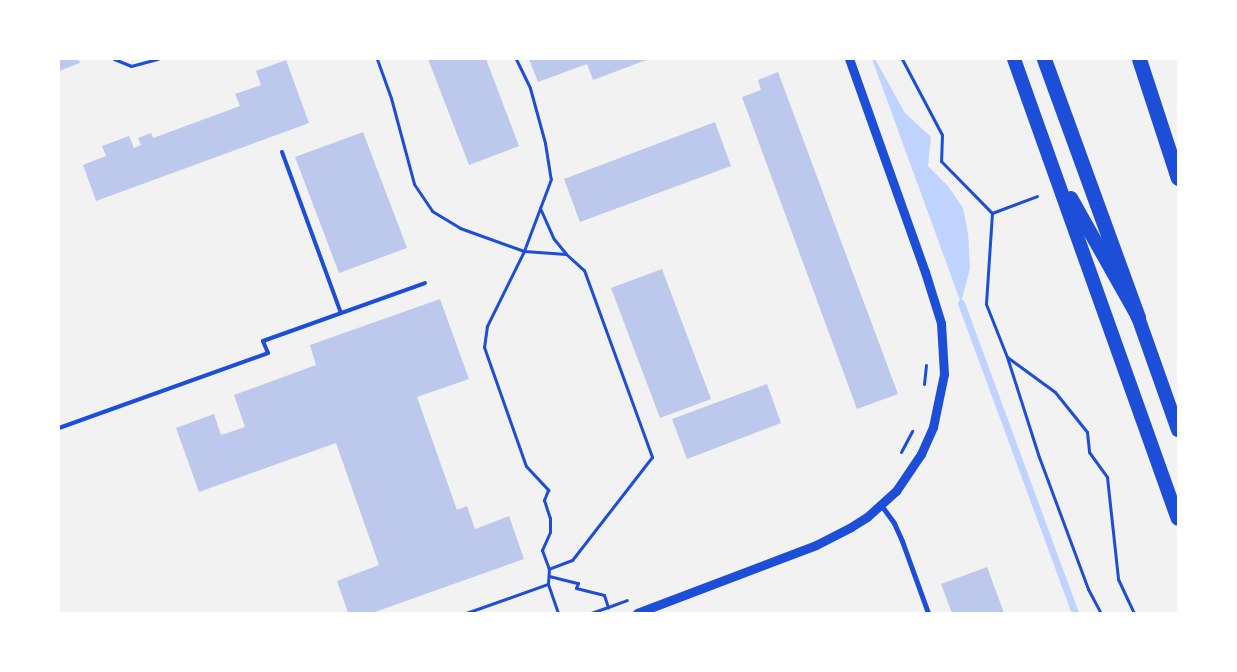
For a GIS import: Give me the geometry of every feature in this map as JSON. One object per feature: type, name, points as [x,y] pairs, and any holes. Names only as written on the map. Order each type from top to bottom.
[{"type":"highway","points":[[1014,59],[1178,519]]},
{"type":"highway","points":[[1044,59],[1178,430]]},
{"type":"highway","points":[[1139,62],[1178,178]]},
{"type":"highway","points":[[1052,163],[1138,317]]},
{"type":"street","points":[[637,613],[816,545],[851,527],[881,505],[910,472],[933,427],[942,392],[944,348],[938,314],[925,272],[849,59]]},
{"type":"street","points":[[881,505],[894,524],[902,541],[928,613]]},
{"type":"lane","points":[[282,152],[341,313]]},
{"type":"lane","points":[[59,428],[268,353],[263,341],[425,283]]},
{"type":"path","points":[[114,59],[131,66],[158,59]]},
{"type":"path","points":[[377,59],[391,98],[414,184],[432,211],[460,228],[524,251],[566,254]]},
{"type":"path","points":[[516,59],[530,88],[545,143],[551,179],[524,251],[487,326],[484,347],[526,466],[548,490],[544,500],[550,518],[550,532],[542,550],[549,569],[549,589],[558,613]]},
{"type":"path","points":[[902,59],[942,135],[941,161],[992,213],[986,304],[1007,357],[1040,457],[1088,589],[1101,613]]},
{"type":"path","points":[[992,213],[1037,196]]},
{"type":"path","points":[[540,208],[554,239],[566,254],[584,270],[652,458],[572,560],[549,569]]},
{"type":"path","points":[[1007,357],[1055,392],[1087,432],[1089,452],[1107,477],[1118,579],[1134,613]]},
{"type":"path","points":[[924,387],[926,359]]},
{"type":"path","points":[[899,456],[915,424]]},
{"type":"path","points":[[549,576],[578,583],[576,588],[604,594],[608,607]]},
{"type":"path","points":[[466,613],[548,584]]},
{"type":"path","points":[[591,613],[636,597]]},
{"type":"water","points":[[872,59],[875,59],[905,113],[931,137],[928,166],[948,186],[963,208],[968,233],[970,268],[961,303]]},
{"type":"building","points":[[59,59],[78,59],[80,63],[59,71]]},
{"type":"building","points":[[428,59],[486,59],[519,146],[469,165]]},
{"type":"building","points":[[529,59],[649,59],[593,80],[587,64],[538,82]]},
{"type":"building","points":[[286,60],[309,123],[96,201],[83,165],[106,156],[102,146],[129,136],[134,148],[141,145],[138,138],[151,133],[153,138],[240,106],[235,94],[261,85],[256,71]]},
{"type":"building","points":[[778,72],[898,394],[857,409],[742,97],[761,90],[758,80]]},
{"type":"building","points":[[715,122],[731,166],[580,222],[564,179]]},
{"type":"building","points":[[363,132],[407,248],[339,273],[295,157]]},
{"type":"building","points":[[662,269],[711,399],[660,418],[611,288]]},
{"type":"building","points":[[440,299],[469,379],[417,397],[457,510],[467,506],[475,529],[509,516],[524,559],[372,613],[348,613],[337,581],[379,565],[336,443],[199,492],[176,428],[214,414],[221,435],[245,427],[234,395],[316,365],[310,345]]},
{"type":"building","points":[[767,384],[781,423],[687,459],[672,419]]},
{"type":"building","points":[[987,567],[1004,613],[952,613],[941,584]]},
{"type":"waterway","points":[[961,303],[1075,613]]}]
